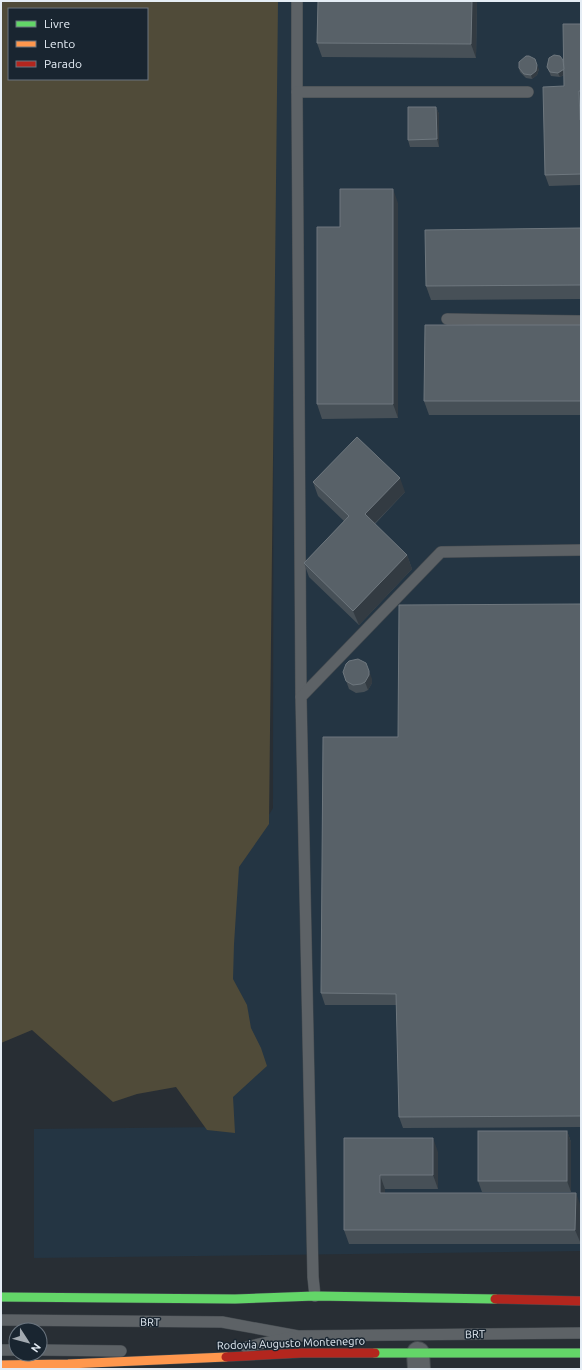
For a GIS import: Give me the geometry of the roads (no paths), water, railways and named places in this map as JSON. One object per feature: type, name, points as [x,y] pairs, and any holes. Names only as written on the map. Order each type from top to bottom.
[{"type":"main road","points":[[1,1297],[235,1299],[315,1296],[581,1301]]},
{"type":"main road","name":"Rodovia Augusto Montenegro","points":[[1,1365],[51,1361],[302,1353],[419,1361],[581,1353]]},
{"type":"lane","points":[[297,1],[301,697],[313,1270],[315,1296]]},
{"type":"lane","points":[[297,92],[528,92]]},
{"type":"lane","points":[[447,319],[581,321]]},
{"type":"lane","points":[[301,697],[441,552],[581,550]]},
{"type":"lane","name":"BRT","points":[[1,1320],[222,1322],[298,1336]]},
{"type":"lane","name":"BRT","points":[[51,1361],[220,1352],[298,1336],[581,1333]]}]
